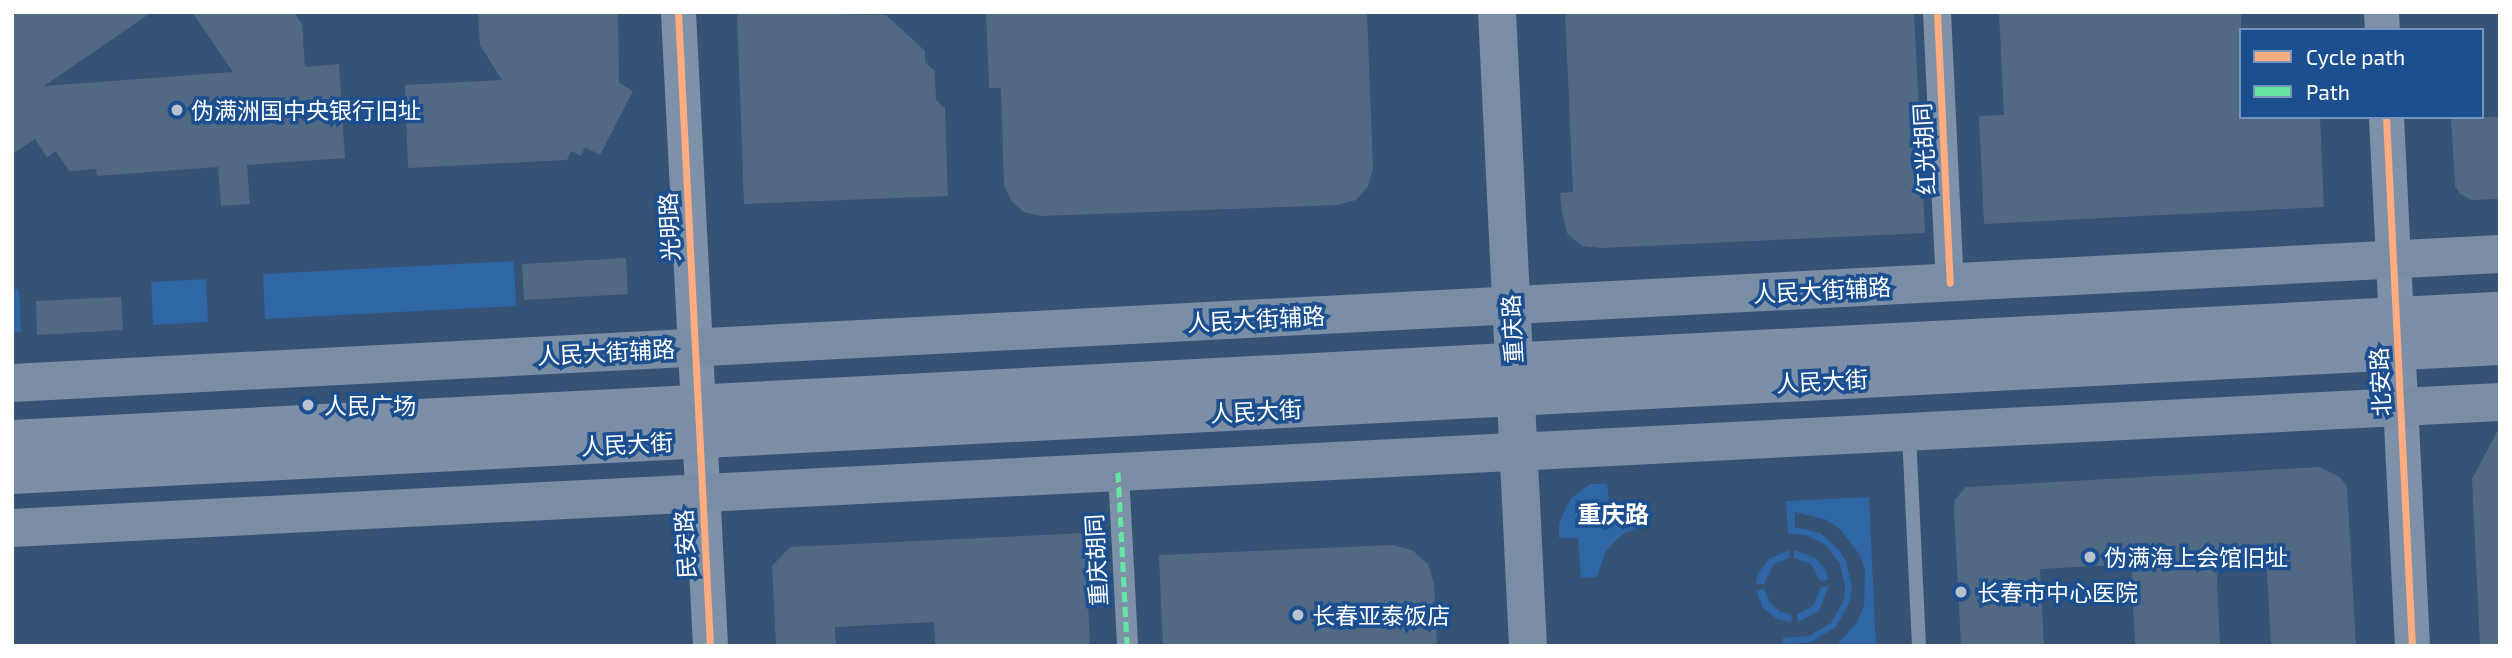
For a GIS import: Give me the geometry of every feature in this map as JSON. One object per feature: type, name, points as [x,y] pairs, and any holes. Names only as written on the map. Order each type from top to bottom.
[{"type":"main road","name":"重庆路","points":[[1496,12],[1528,646]]},
{"type":"main road","name":"人民大街辅路","points":[[12,383],[2500,254]]},
{"type":"main road","name":"人民大街","points":[[2397,334],[2500,311]]},
{"type":"main road","name":"人民大街","points":[[12,475],[698,422],[1515,379],[2397,334],[2500,346]]},
{"type":"main road","points":[[12,528],[2500,402]]},
{"type":"main road","name":"人民大街","points":[[12,439],[698,422]]},
{"type":"street","name":"光明路","points":[[678,12],[698,422]]},
{"type":"street","name":"红光胡同","points":[[1937,12],[1950,283]]},
{"type":"street","name":"北安路","points":[[2386,119],[2413,646]]},
{"type":"street","name":"民安路","points":[[698,422],[710,646]]},
{"type":"street","name":"重庆胡同","points":[[1118,472],[1127,646]]},
{"type":"lane","points":[[1909,432],[1919,646]]},
{"type":"shaded area","points":[[514,261],[516,306],[265,319],[263,274]]},
{"type":"shaded area","points":[[206,279],[208,322],[153,325],[151,282]]},
{"type":"shaded area","points":[[12,289],[19,289],[21,332],[12,332]]},
{"type":"shaded area","points":[[1590,484],[1607,484],[1609,502],[1647,501],[1649,524],[1623,534],[1613,543],[1605,553],[1597,577],[1581,578],[1578,538],[1559,538],[1559,523],[1571,498]]},
{"type":"shaded area","points":[[1869,497],[1876,646],[1836,646],[1857,622],[1864,605],[1865,570],[1860,555],[1840,529],[1826,520],[1795,512],[1795,527],[1820,533],[1839,550],[1846,561],[1852,587],[1850,601],[1836,627],[1811,642],[1781,645],[1783,638],[1809,636],[1831,623],[1844,600],[1845,586],[1840,564],[1826,545],[1806,535],[1788,534],[1786,501]]},
{"type":"shaded area","points":[[1789,550],[1789,558],[1774,564],[1764,584],[1756,584],[1758,573],[1769,559]]},
{"type":"shaded area","points":[[1794,550],[1816,558],[1826,571],[1828,580],[1820,581],[1811,564],[1794,558]]},
{"type":"shaded area","points":[[1829,586],[1819,611],[1798,622],[1797,614],[1813,606],[1821,587]]},
{"type":"shaded area","points":[[1764,589],[1770,603],[1780,612],[1791,614],[1792,622],[1777,619],[1763,608],[1756,590]]},
{"type":"building","name":"伪满洲国中央银行旧址","points":[[12,12],[152,12],[44,86],[233,72],[192,12],[294,12],[302,24],[305,67],[339,64],[345,158],[247,165],[250,204],[221,206],[218,167],[97,176],[96,169],[69,171],[56,151],[47,157],[35,139],[12,154]]},
{"type":"building","points":[[478,12],[618,12],[619,83],[633,91],[600,155],[585,147],[581,156],[571,151],[567,160],[408,168],[405,85],[502,80],[480,45]]},
{"type":"building","points":[[737,12],[886,15],[925,51],[925,62],[935,71],[936,100],[945,108],[948,196],[744,204]]},
{"type":"building","points":[[986,12],[1367,12],[1373,169],[1368,186],[1356,200],[1338,205],[1041,216],[1024,212],[1011,201],[1004,185],[1001,88],[989,88]]},
{"type":"building","points":[[1565,12],[1914,12],[1925,233],[1602,248],[1582,246],[1567,233],[1560,193],[1573,192]]},
{"type":"building","points":[[1999,12],[2241,12],[2239,119],[2320,119],[2324,207],[1984,224],[1979,116],[2004,115]]},
{"type":"building","points":[[2500,117],[2500,199],[2472,200],[2460,194],[2455,186],[2451,119]]},
{"type":"building","points":[[626,258],[628,294],[524,300],[522,264]]},
{"type":"building","points":[[121,297],[123,330],[37,335],[36,301]]},
{"type":"building","points":[[2500,426],[2500,646],[2480,646],[2472,479]]},
{"type":"building","name":"伪满海上会馆旧址","points":[[2320,467],[2340,477],[2347,487],[2356,646],[2271,646],[2266,555],[2216,557],[2220,646],[2135,646],[2131,564],[2040,569],[2044,646],[1961,646],[1954,509],[1955,500],[1966,487]]},
{"type":"building","points":[[1085,533],[1090,646],[935,646],[934,622],[835,627],[836,646],[776,646],[772,566],[790,547]]},
{"type":"building","name":"长春亚泰饭店","points":[[1392,545],[1412,550],[1428,564],[1434,584],[1437,646],[1163,646],[1159,555]]},
{"type":"marked path","points":[[1118,472],[1127,646]]},
{"type":"cycle path","points":[[678,12],[710,646]]},
{"type":"cycle path","points":[[1937,12],[1950,283]]},
{"type":"cycle path","points":[[2386,119],[2412,646]]},
{"type":"place","name":"伪满洲国中央银行旧址","points":[[177,110]]},
{"type":"place","name":"人民广场","points":[[308,405]]},
{"type":"place","name":"伪满海上会馆旧址","points":[[2090,557]]},
{"type":"place","name":"长春市中心医院","points":[[1961,592]]},
{"type":"place","name":"长春亚泰饭店","points":[[1298,615]]},
{"type":"district","name":"重庆路","points":[[1613,514]]}]
